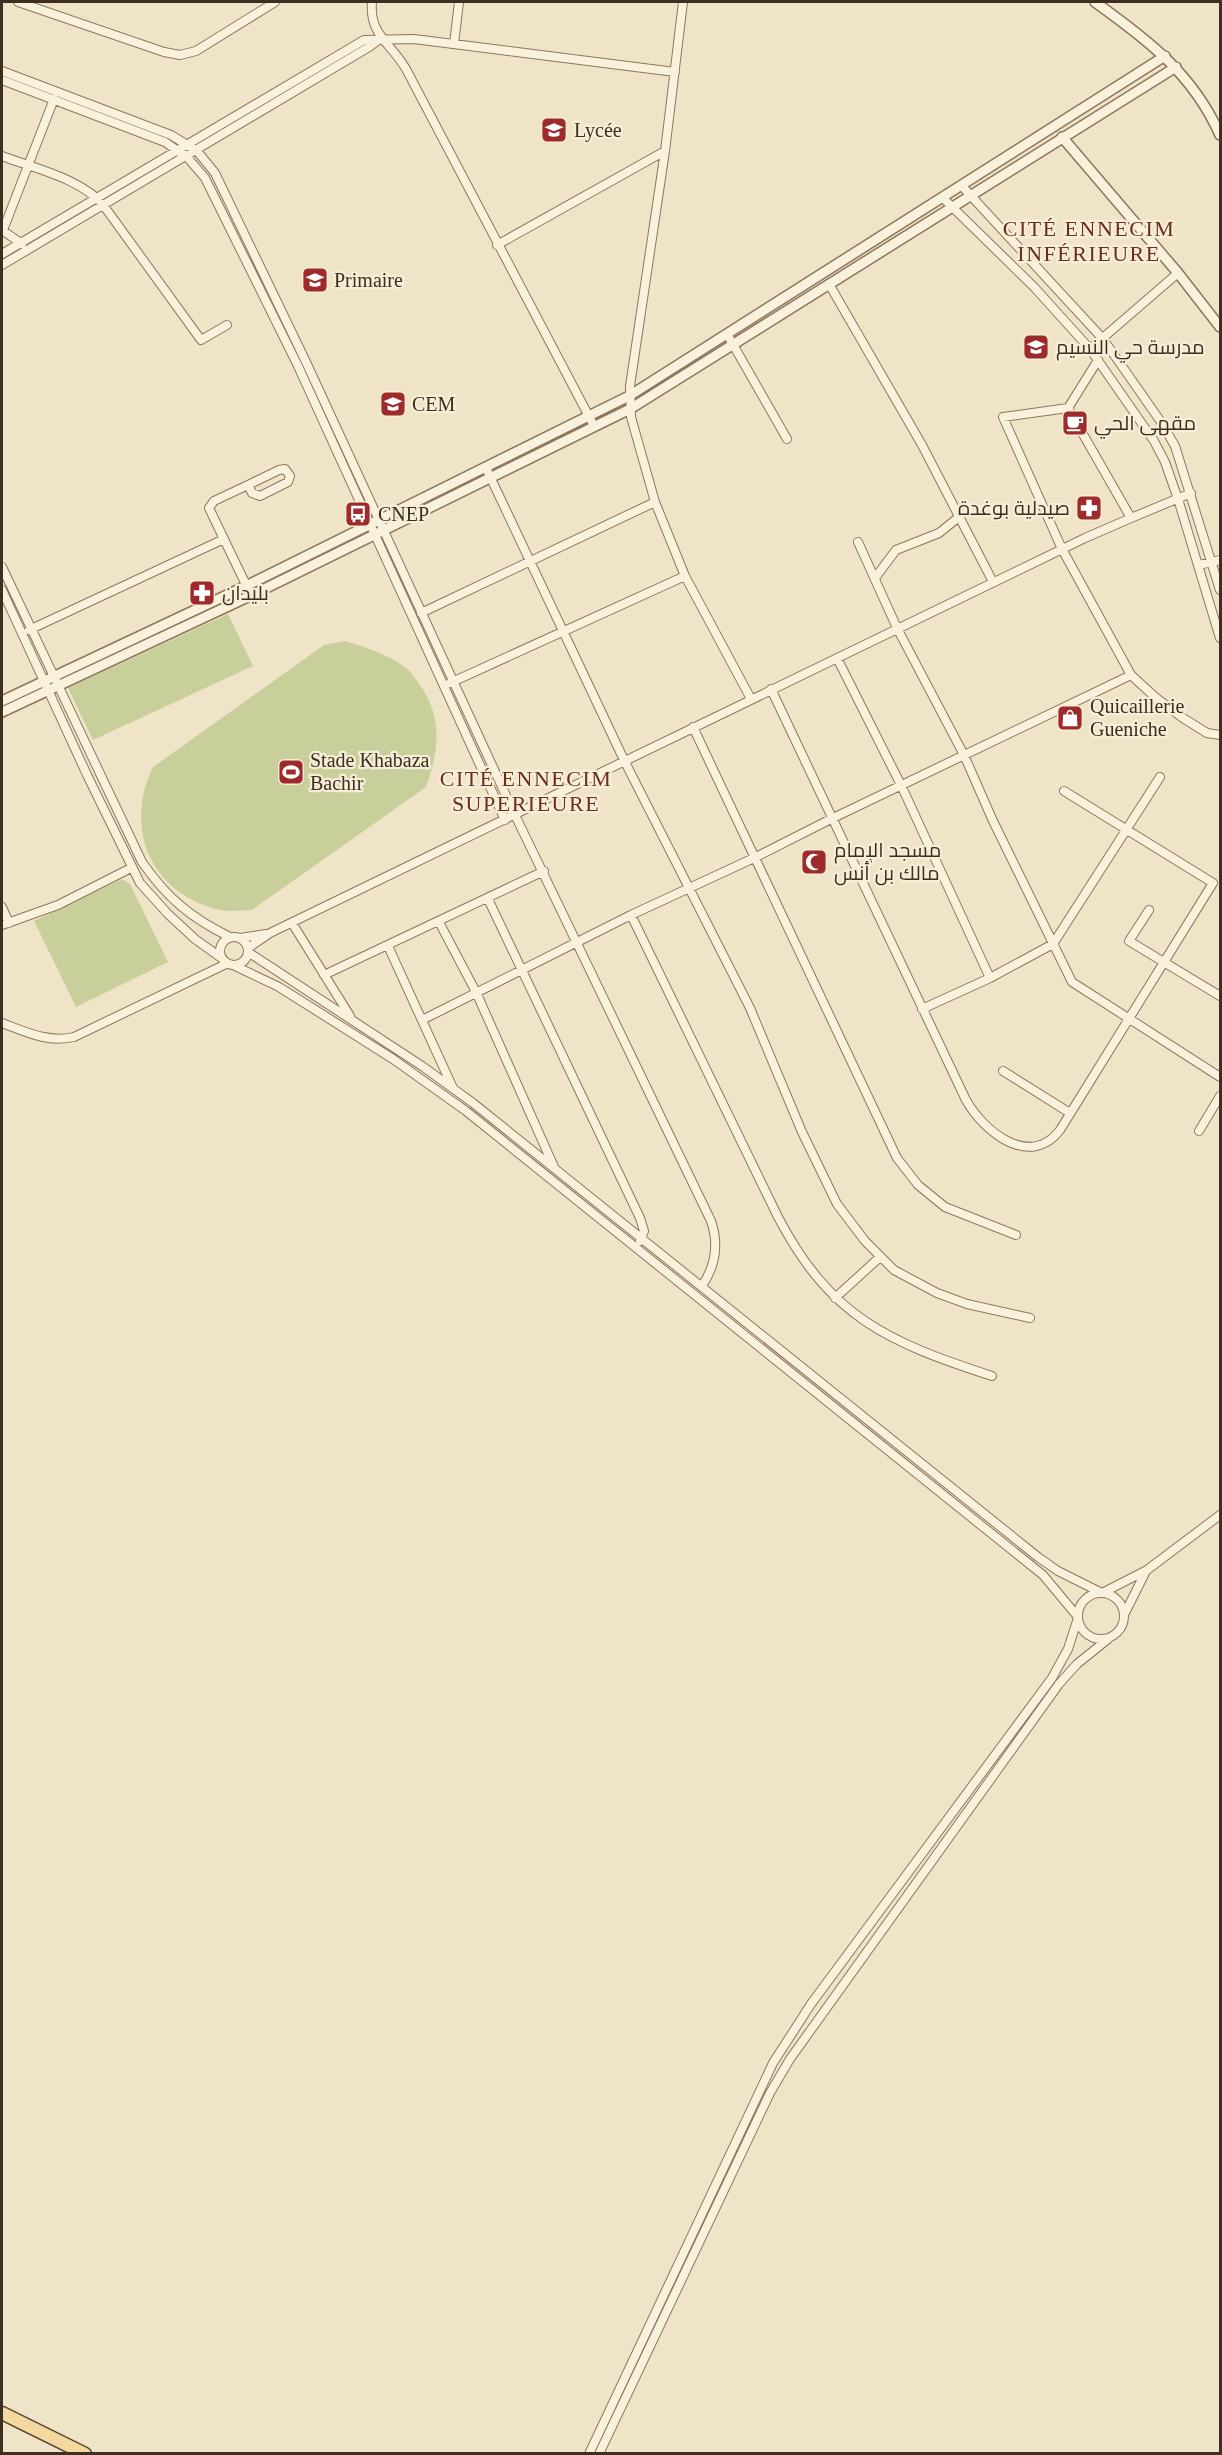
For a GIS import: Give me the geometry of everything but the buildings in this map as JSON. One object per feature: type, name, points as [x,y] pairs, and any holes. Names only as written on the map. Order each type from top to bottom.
[{"type":"main road","points":[[2,2413],[86,2454]]},
{"type":"street","points":[[18,2],[169,54],[180,55],[196,51],[275,2]]},
{"type":"street","points":[[372,2],[372,18],[381,38],[406,69],[594,426]]},
{"type":"street","points":[[454,44],[459,2]]},
{"type":"street","points":[[683,2],[665,151],[629,396],[630,409],[655,502],[685,576],[751,699]]},
{"type":"street","points":[[1095,2],[1131,27],[1176,67],[1199,94],[1221,135]]},
{"type":"street","points":[[2,265],[187,157],[381,38]]},
{"type":"street","points":[[2,254],[190,145],[356,43],[381,38],[406,38],[675,72]]},
{"type":"street","points":[[2,712],[57,680],[249,590],[488,472],[629,396],[1165,57]]},
{"type":"street","points":[[488,472],[630,409],[1176,67]]},
{"type":"street","points":[[2,71],[171,135],[197,151],[220,181],[382,525],[452,682],[711,1221],[716,1240],[714,1258],[710,1272],[702,1286]]},
{"type":"street","points":[[2,80],[165,142],[187,157],[205,178],[298,366],[505,820]]},
{"type":"street","points":[[27,250],[21,242],[2,230],[29,167],[54,99]]},
{"type":"street","points":[[1052,128],[1178,273],[1221,327]]},
{"type":"street","points":[[497,245],[665,151]]},
{"type":"street","points":[[2,156],[79,186],[99,199],[201,340],[227,325]]},
{"type":"street","points":[[961,185],[1103,339],[1161,422],[1175,446],[1221,590]]},
{"type":"street","points":[[943,198],[1034,287],[1090,350],[1154,441],[1165,462],[1178,499],[1221,638]]},
{"type":"street","points":[[833,267],[834,274],[839,278]]},
{"type":"street","points":[[1090,350],[1178,273]]},
{"type":"street","points":[[818,277],[823,281],[922,445],[993,582]]},
{"type":"street","points":[[727,334],[787,439]]},
{"type":"street","points":[[1068,408],[1098,360]]},
{"type":"street","points":[[1068,408],[1131,518]]},
{"type":"street","points":[[1068,408],[1002,417],[1062,549],[1131,675],[1183,718],[1208,733],[1221,735]]},
{"type":"street","points":[[248,485],[254,495],[260,496],[288,482],[290,476],[282,469],[248,485],[210,504],[210,510],[249,590]]},
{"type":"street","points":[[488,472],[624,760],[750,1008],[802,1132],[837,1204],[880,1257],[894,1270],[937,1293],[976,1306],[1030,1318]]},
{"type":"street","points":[[235,966],[243,962],[248,950],[270,933],[1062,549],[1191,493]]},
{"type":"street","points":[[421,614],[655,502]]},
{"type":"street","points":[[875,578],[896,550],[939,533],[959,517]]},
{"type":"street","points":[[22,633],[224,539]]},
{"type":"street","points":[[858,542],[897,628],[964,755],[993,821],[1072,982],[1221,1077]]},
{"type":"street","points":[[1198,565],[1221,560]]},
{"type":"street","points":[[2,567],[142,862],[160,886],[188,914],[230,937],[240,938],[270,933]]},
{"type":"street","points":[[443,686],[685,576]]},
{"type":"street","points":[[2,590],[131,868],[140,883],[168,914],[226,964],[279,987],[436,1088],[1036,1569],[1054,1586],[1078,1617],[1082,1630],[1087,1635],[1101,1640],[1108,1639]]},
{"type":"street","points":[[837,657],[901,785],[990,978]]},
{"type":"street","points":[[422,1020],[631,915],[754,858],[1131,675]]},
{"type":"street","points":[[2,701],[47,685]]},
{"type":"street","points":[[771,689],[966,1100],[986,1127],[1018,1144],[1030,1147],[1042,1145],[1053,1139],[1212,883],[1064,791]]},
{"type":"street","points":[[693,727],[897,1158],[918,1185],[945,1207],[1016,1235]]},
{"type":"street","points":[[922,1009],[990,978],[1053,944],[1160,777]]},
{"type":"street","points":[[2,907],[5,924],[58,904],[131,868]]},
{"type":"street","points":[[324,975],[544,871]]},
{"type":"street","points":[[488,899],[644,1227],[642,1238],[636,1247]]},
{"type":"street","points":[[1149,910],[1130,940],[1163,963],[1221,996]]},
{"type":"street","points":[[631,915],[790,1240],[816,1277],[835,1298],[866,1323],[911,1347],[992,1376]]},
{"type":"street","points":[[439,922],[476,992],[554,1168]]},
{"type":"street","points":[[292,923],[352,1020]]},
{"type":"street","points":[[220,957],[222,942],[230,937]]},
{"type":"street","points":[[240,938],[248,950],[453,1089],[1038,1557],[1058,1571],[1118,1599],[1125,1612]]},
{"type":"street","points":[[388,946],[453,1089]]},
{"type":"street","points":[[2,1023],[44,1038],[64,1040],[226,964]]},
{"type":"street","points":[[1003,1071],[1070,1113]]},
{"type":"street","points":[[1199,1131],[1221,1096]]},
{"type":"street","points":[[835,1298],[880,1257]]},
{"type":"street","points":[[589,2454],[766,2077],[800,2020],[1052,1678],[1068,1649],[1079,1608],[1084,1600],[1091,1594],[1102,1592],[1147,1570],[1221,1515]]},
{"type":"street","points":[[599,2454],[770,2093],[790,2059],[1059,1684],[1082,1659],[1121,1629],[1125,1612],[1147,1570]]},
{"type":"street","points":[[811,2004],[824,2014]]},
{"type":"street","points":[[800,2020],[813,2028]]},
{"type":"green space","points":[[228,614],[253,666],[93,740],[68,688]]},
{"type":"green space","name":"Stade Khabaza Bachir","points":[[345,641],[376,651],[398,662],[410,671],[425,694],[435,719],[436,732],[434,759],[426,787],[252,910],[220,910],[196,902],[176,890],[149,856],[143,835],[141,813],[144,790],[153,767],[324,645]]},
{"type":"green space","points":[[122,879],[130,884],[168,962],[76,1007],[34,921]]},
{"type":"place","name":"Lycée","points":[[554,130]]},
{"type":"place","name":"Primaire","points":[[315,280]]},
{"type":"place","name":"مدرسة حي النسيم","points":[[1036,347]]},
{"type":"place","name":"CEM","points":[[393,404]]},
{"type":"place","name":"مقهى الحي","points":[[1075,423]]},
{"type":"place","name":"صيدلية بوغدة","points":[[1089,508]]},
{"type":"place","name":"CNEP","points":[[358,514]]},
{"type":"place","name":"بليدان","points":[[202,593]]},
{"type":"place","name":"Quicaillerie Gueniche","points":[[1070,718]]},
{"type":"place","name":"Stade Khabaza Bachir","points":[[291,772]]},
{"type":"place","name":"مسجد الإمام مالك بن أنس","points":[[814,862]]},
{"type":"district","name":"CITÉ ENNECIM INFÉRIEURE","points":[[1089,240]]},
{"type":"district","name":"CITÉ ENNECIM SUPERIEURE","points":[[526,790]]}]
